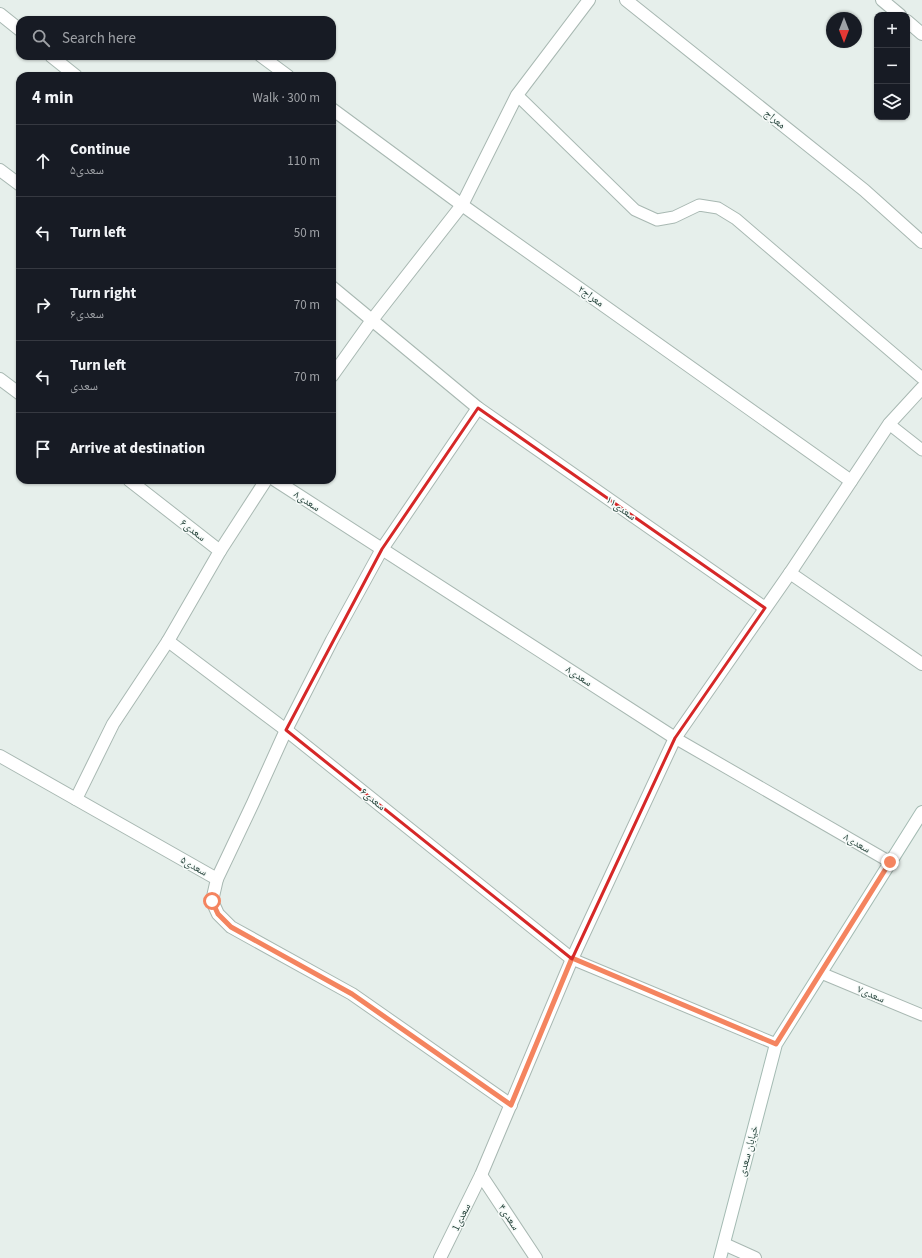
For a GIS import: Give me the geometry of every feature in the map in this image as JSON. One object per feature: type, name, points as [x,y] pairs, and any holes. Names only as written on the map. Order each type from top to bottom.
[{"type":"street","points":[[336,370],[372,320],[462,205],[517,95],[589,0]]},
{"type":"street","name":"معراج","points":[[626,0],[864,190],[922,242]]},
{"type":"street","points":[[882,0],[896,12]]},
{"type":"street","points":[[0,14],[16,27]]},
{"type":"street","points":[[910,24],[922,34]]},
{"type":"street","points":[[56,60],[71,72]]},
{"type":"street","points":[[266,60],[282,72]]},
{"type":"street","name":"معراج۲","points":[[336,112],[462,205],[851,480]]},
{"type":"street","points":[[0,170],[16,182]]},
{"type":"street","name":"سعدی۱۱","points":[[336,290],[478,408],[765,608]]},
{"type":"street","points":[[0,379],[16,391]]},
{"type":"street","name":"سعدی1","points":[[440,1258],[481,1175],[572,958],[675,738],[790,573],[889,424],[922,388]]},
{"type":"street","points":[[217,879],[286,730],[332,640],[382,549],[478,408]]},
{"type":"street","name":"سعدی۶","points":[[134,484],[220,551]]},
{"type":"street","points":[[76,799],[113,724],[168,641],[220,551],[263,484]]},
{"type":"street","name":"سعدی۸","points":[[281,484],[675,738]]},
{"type":"street","points":[[790,573],[922,664]]},
{"type":"street","name":"سعدی۶","points":[[168,641],[286,730],[572,958]]},
{"type":"street","name":"سعدی۵","points":[[0,756],[217,879],[212,901],[218,914],[231,927],[352,994],[511,1105]]},
{"type":"street","name":"خیابان سعدی","points":[[720,1258],[776,1044],[921,815]]},
{"type":"street","name":"سعدی۴","points":[[481,1175],[536,1258]]},
{"type":"street","points":[[724,1244],[755,1258]]},
{"type":"lane","points":[[517,95],[636,210],[657,220],[674,217],[699,204],[718,208],[736,219],[922,378]]},
{"type":"lane","points":[[889,424],[922,450]]},
{"type":"lane","name":"سعدی۸","points":[[675,738],[890,862]]},
{"type":"lane","name":"سعدی۶","points":[[572,958],[776,1044]]},
{"type":"lane","name":"سعدی۷","points":[[821,972],[922,1015]]},
{"type":"highlighted area","points":[[478,408],[765,608],[675,738],[572,959],[286,730],[382,549]]},
{"type":"route","points":[[212,901],[218,914],[231,927],[352,994],[511,1105],[572,958],[776,1044],[890,862]]}]
